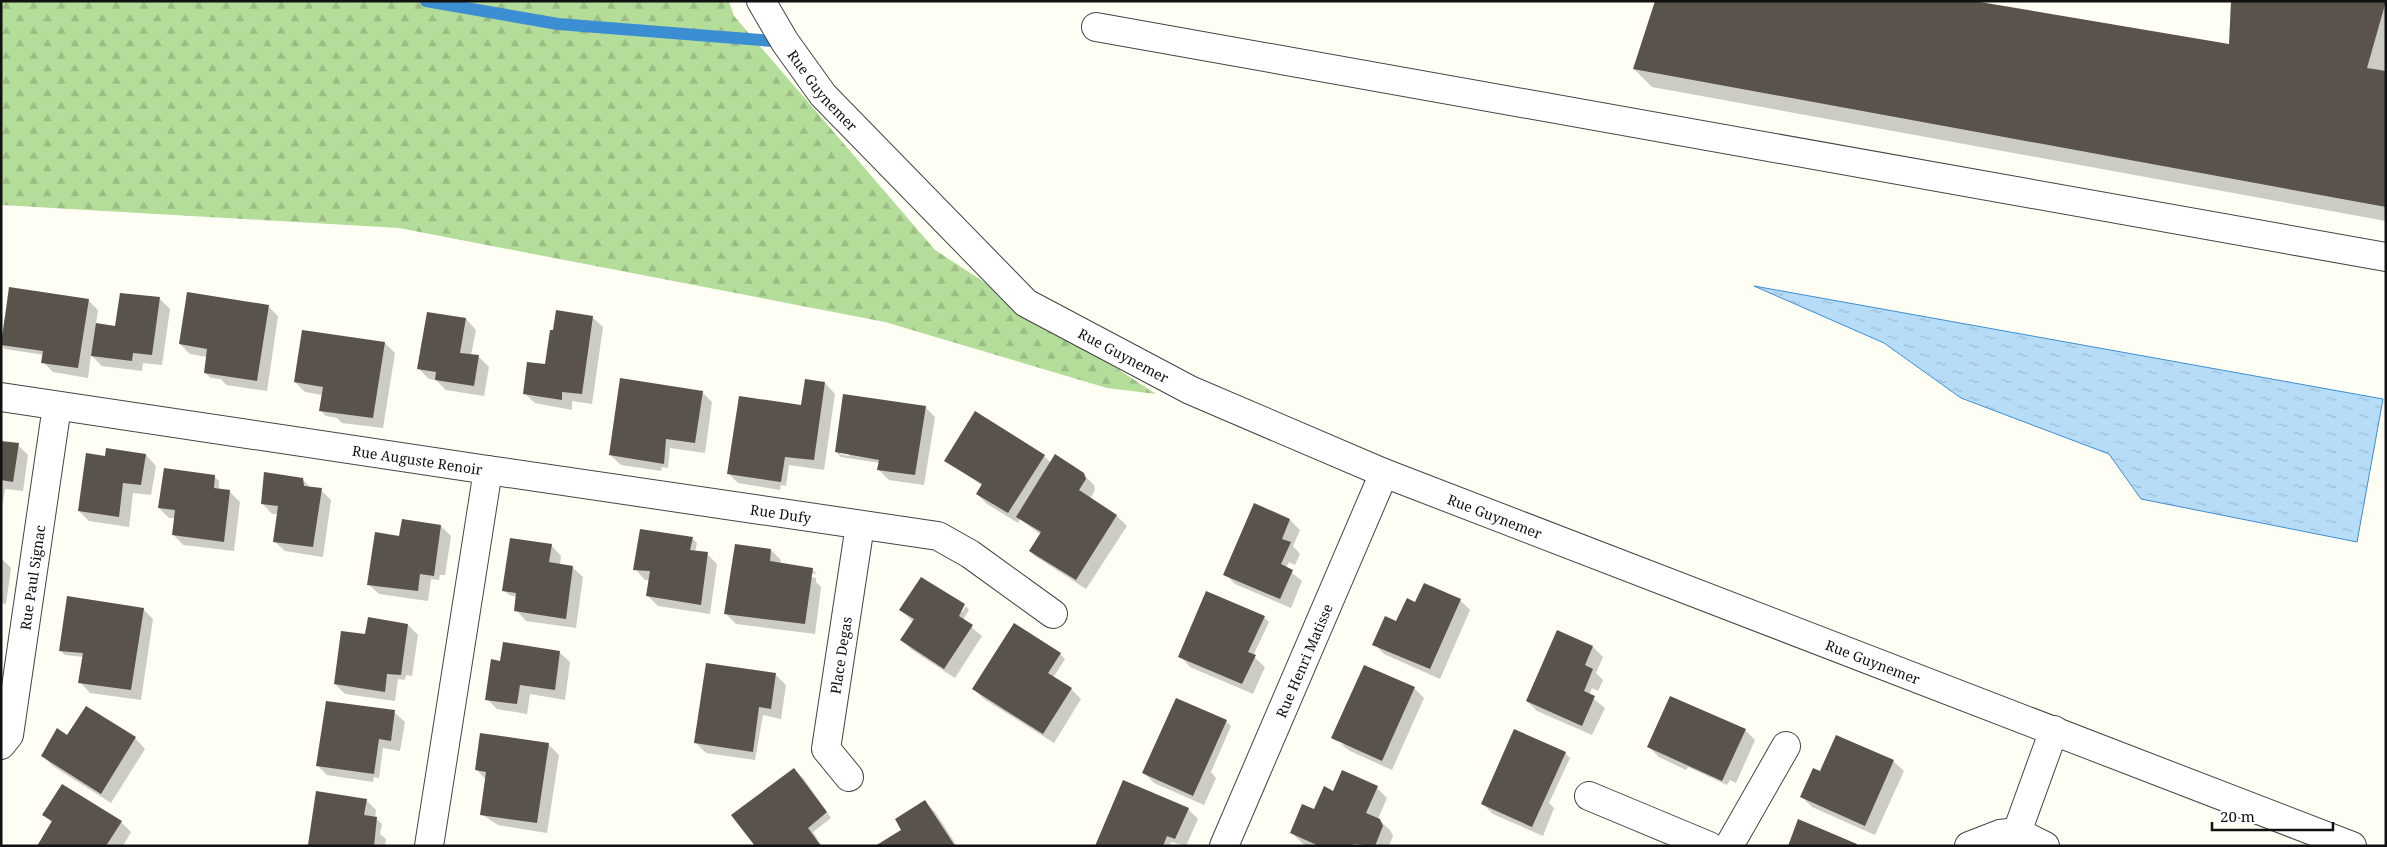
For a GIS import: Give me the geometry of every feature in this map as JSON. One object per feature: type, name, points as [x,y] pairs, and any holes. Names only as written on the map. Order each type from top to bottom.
[{"type":"street","name":"Rue Guynemer","points":[[761,1],[785,42],[823,95],[1026,303],[1190,390],[1384,473],[2352,846]]},
{"type":"street","points":[[1096,27],[2386,257]]},
{"type":"street","name":"Rue Auguste Renoir","points":[[1,397],[488,470],[429,846]]},
{"type":"street","name":"Rue Paul Signac","points":[[1,745],[9,735],[57,406]]},
{"type":"street","name":"Rue Dufy","points":[[488,470],[938,536],[970,554],[1053,614]]},
{"type":"street","name":"Rue Henri Matisse","points":[[1224,846],[1384,473]]},
{"type":"street","name":"Place Degas","points":[[849,777],[826,749],[860,526]]},
{"type":"street","points":[[2017,832],[2054,730]]},
{"type":"street","points":[[1729,846],[1786,746]]},
{"type":"street","points":[[1589,796],[1709,846]]},
{"type":"street","points":[[1969,846],[2000,834],[2017,832],[2045,846]]},
{"type":"green space","points":[[1,1],[729,1],[734,16],[935,250],[1156,394],[1107,388],[885,322],[399,228],[1,205]]},
{"type":"water","points":[[1754,286],[2383,399],[2357,542],[2141,499],[2109,454],[1961,398],[1884,343]]},
{"type":"building","points":[[1655,1],[1974,1],[2229,44],[2231,1],[2386,1],[2367,68],[2386,71],[2386,207],[1633,69]]},
{"type":"building","points":[[9,287],[89,299],[78,368],[41,363],[43,351],[1,345]]},
{"type":"building","points":[[187,292],[269,305],[257,381],[204,373],[207,349],[179,344]]},
{"type":"building","points":[[120,293],[160,297],[152,355],[133,353],[132,361],[91,356],[96,323],[115,326]]},
{"type":"building","points":[[556,310],[593,316],[582,394],[562,392],[562,400],[523,394],[527,362],[545,364],[550,330],[553,330]]},
{"type":"building","points":[[427,312],[466,318],[460,353],[479,355],[474,386],[435,380],[436,372],[417,369]]},
{"type":"building","points":[[302,330],[385,342],[373,418],[319,411],[323,387],[294,382]]},
{"type":"building","points":[[620,378],[703,391],[695,443],[666,439],[664,464],[609,455]]},
{"type":"building","points":[[805,379],[825,382],[814,460],[785,457],[781,482],[727,474],[739,396],[801,405]]},
{"type":"building","points":[[843,394],[926,406],[915,475],[877,470],[879,460],[835,452]]},
{"type":"building","points":[[975,411],[1045,455],[1008,513],[976,494],[982,484],[944,461]]},
{"type":"building","points":[[1,441],[19,443],[13,482],[1,480]]},
{"type":"building","points":[[106,448],[146,454],[141,485],[123,483],[119,517],[78,511],[86,453],[105,456]]},
{"type":"building","points":[[1055,454],[1084,473],[1086,479],[1079,490],[1117,515],[1076,580],[1029,551],[1041,532],[1016,517]]},
{"type":"building","points":[[164,468],[215,475],[214,488],[230,490],[224,542],[172,535],[175,510],[158,508]]},
{"type":"building","points":[[264,472],[303,478],[304,486],[322,488],[313,547],[273,542],[278,506],[261,504]]},
{"type":"building","points":[[1254,503],[1290,519],[1282,539],[1291,542],[1281,564],[1293,570],[1280,599],[1223,575]]},
{"type":"building","points":[[402,519],[441,525],[434,576],[420,574],[418,591],[367,585],[375,532],[399,536]]},
{"type":"building","points":[[640,529],[693,537],[690,550],[708,552],[701,605],[646,596],[650,571],[633,570]]},
{"type":"building","points":[[510,538],[552,544],[549,562],[573,566],[566,619],[514,611],[516,593],[502,591]]},
{"type":"building","points":[[735,544],[771,549],[770,561],[813,568],[805,624],[724,614]]},
{"type":"building","points":[[921,577],[965,604],[959,616],[973,625],[944,669],[900,640],[914,619],[899,610]]},
{"type":"building","points":[[1424,583],[1461,599],[1430,669],[1372,645],[1385,616],[1396,621],[1407,598],[1415,602]]},
{"type":"building","points":[[1206,591],[1265,616],[1248,652],[1256,655],[1242,684],[1178,657]]},
{"type":"building","points":[[67,596],[144,608],[131,690],[78,683],[83,653],[59,651]]},
{"type":"building","points":[[368,617],[408,624],[401,675],[387,674],[385,692],[334,684],[341,631],[365,634]]},
{"type":"building","points":[[1014,623],[1061,653],[1048,673],[1072,688],[1043,734],[972,689]]},
{"type":"building","points":[[1557,630],[1593,646],[1585,665],[1593,669],[1584,691],[1595,696],[1582,726],[1526,701]]},
{"type":"building","points":[[503,642],[560,651],[555,690],[520,685],[517,704],[485,700],[491,659],[500,661]]},
{"type":"building","points":[[706,663],[776,673],[771,709],[759,707],[753,752],[694,743]]},
{"type":"building","points":[[1364,665],[1415,687],[1382,761],[1331,738]]},
{"type":"building","points":[[1670,696],[1746,729],[1722,781],[1647,747]]},
{"type":"building","points":[[1176,698],[1227,720],[1193,796],[1142,773]]},
{"type":"building","points":[[326,701],[395,710],[391,741],[379,739],[374,774],[316,766]]},
{"type":"building","points":[[86,706],[136,737],[101,794],[41,756],[57,728],[67,735]]},
{"type":"building","points":[[1514,729],[1566,752],[1532,827],[1481,804]]},
{"type":"building","points":[[480,733],[549,743],[537,823],[480,815],[486,772],[475,770]]},
{"type":"building","points":[[1836,735],[1894,760],[1865,826],[1800,797],[1813,768],[1820,771]]},
{"type":"building","points":[[794,768],[827,812],[808,828],[821,846],[755,846],[731,815]]},
{"type":"building","points":[[1342,770],[1378,786],[1366,813],[1380,819],[1383,826],[1375,846],[1353,844],[1352,846],[1319,846],[1290,833],[1302,804],[1314,809],[1324,786],[1333,791]]},
{"type":"building","points":[[1123,780],[1189,808],[1175,839],[1167,836],[1163,846],[1095,846]]},
{"type":"building","points":[[62,784],[122,821],[106,846],[37,846],[52,821],[42,815]]},
{"type":"building","points":[[316,791],[367,799],[364,815],[377,817],[374,846],[308,845]]},
{"type":"building","points":[[925,800],[955,846],[875,846],[901,830],[895,819]]},
{"type":"building","points":[[1798,819],[1857,844],[1856,846],[1788,846]]},
{"type":"waterway","points":[[426,1],[558,24],[785,42]]}]
